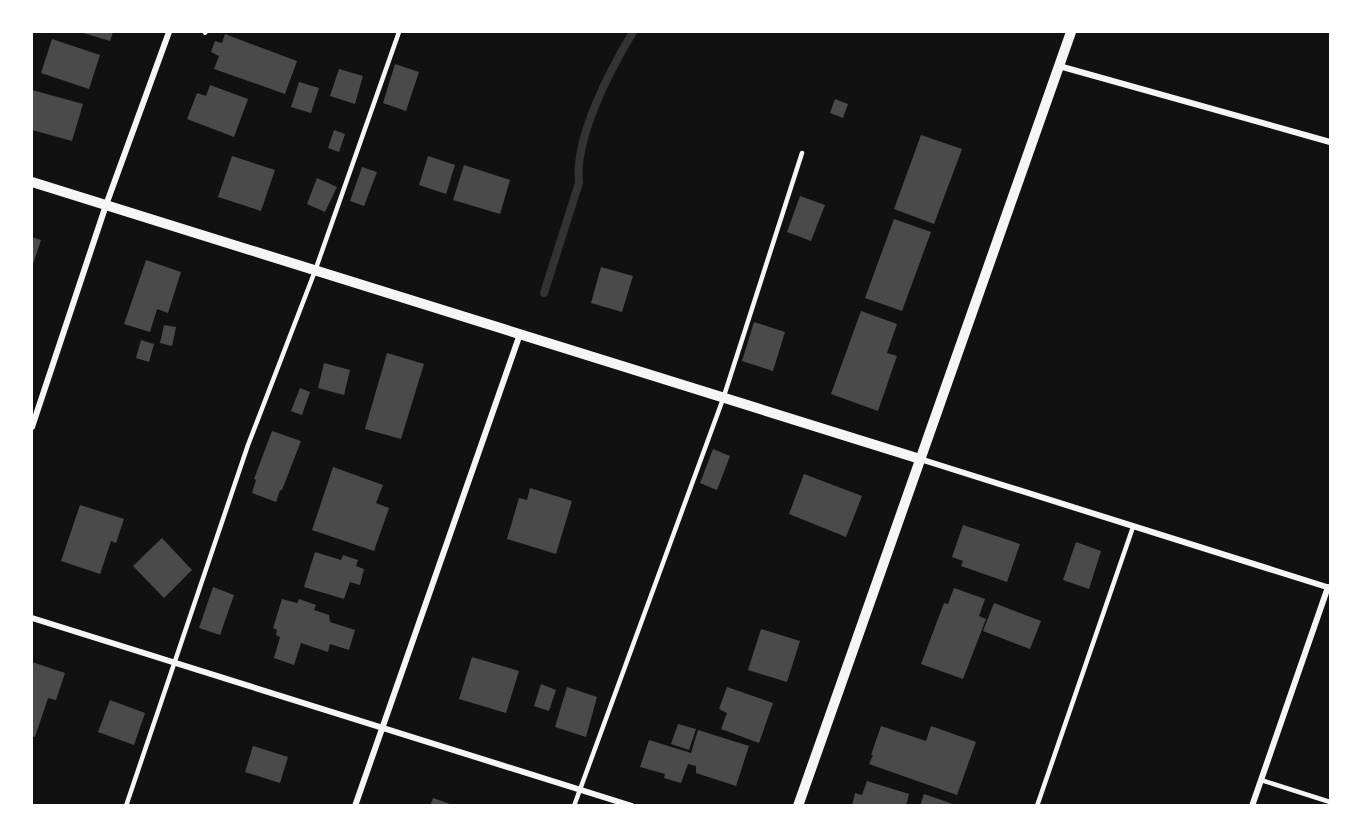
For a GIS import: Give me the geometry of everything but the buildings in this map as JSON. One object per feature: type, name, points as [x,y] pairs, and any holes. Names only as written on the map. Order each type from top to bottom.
[{"type":"street","points":[[32,427],[106,205],[169,32]]},
{"type":"street","points":[[798,806],[1071,32]]},
{"type":"street","points":[[1059,66],[1330,142]]},
{"type":"street","points":[[32,182],[1329,587],[1252,806]]},
{"type":"street","points":[[355,806],[520,334]]},
{"type":"street","points":[[32,618],[632,806]]},
{"type":"lane","points":[[126,806],[248,445],[315,271],[399,32]]},
{"type":"lane","points":[[574,806],[723,399],[802,153]]},
{"type":"lane","points":[[1037,806],[1133,526]]},
{"type":"lane","points":[[1261,780],[1330,802]]},
{"type":"waterway","points":[[544,293],[579,183],[579,165],[588,125],[604,85],[633,32]]}]
